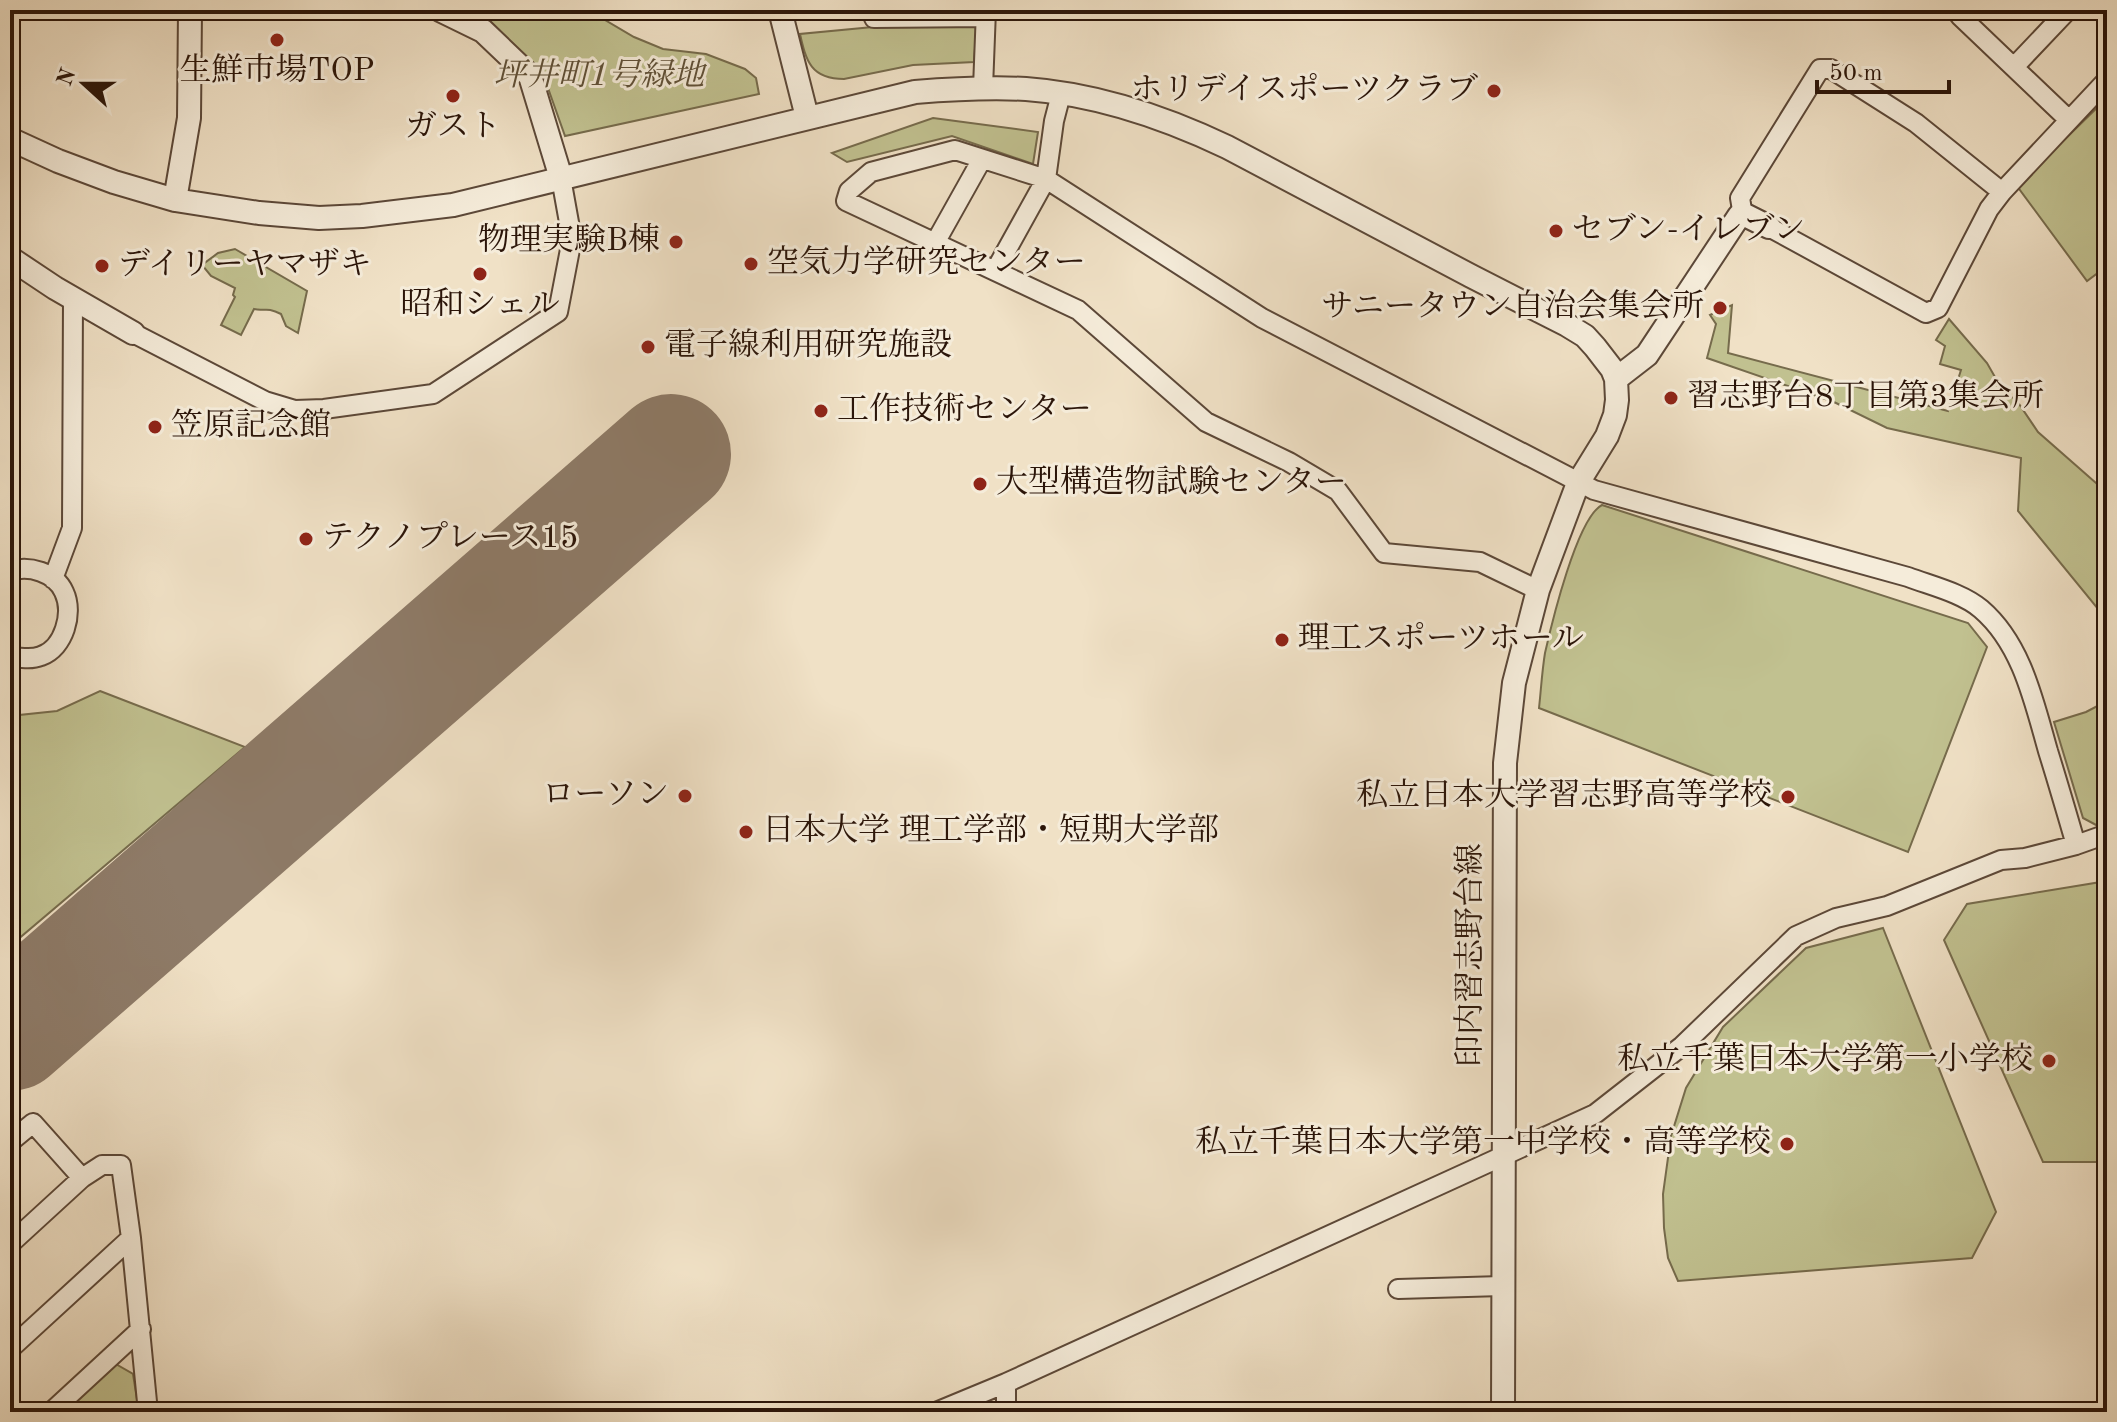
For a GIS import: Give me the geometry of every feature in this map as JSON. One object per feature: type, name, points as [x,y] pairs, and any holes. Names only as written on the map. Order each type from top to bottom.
[{"type":"street","points":[[175,200],[189,118],[190,10]]},
{"type":"street","points":[[10,258],[133,333],[265,401],[295,410],[324,409],[433,394],[558,312],[572,239],[561,178],[530,76],[483,31],[440,10]]},
{"type":"street","points":[[780,10],[807,117]]},
{"type":"street","points":[[871,10],[874,18],[986,14],[983,88]]},
{"type":"street","points":[[1965,10],[1960,16],[2069,120]]},
{"type":"street","points":[[2014,67],[2068,10]]},
{"type":"street","points":[[10,139],[114,182],[175,200],[259,213],[319,218],[453,205],[915,92],[1027,89],[1095,99],[1188,128],[1567,325],[1585,336],[1595,347],[1616,379],[1647,355],[1737,220],[1740,198],[1820,69],[1831,69],[1916,123],[2002,192]]},
{"type":"street","points":[[1737,220],[1769,227],[1926,313],[1938,308],[1989,209],[2002,192],[2107,80]]},
{"type":"street","points":[[995,271],[1046,179],[1061,94]]},
{"type":"street","points":[[1538,590],[1480,562],[1384,553],[1338,491],[1289,462],[1206,422],[1078,310],[846,201],[849,191],[871,172],[955,150],[1046,179],[1262,318],[1578,483],[1908,577],[1979,607],[2000,628],[2014,650],[2036,709],[2076,845]]},
{"type":"street","points":[[935,243],[982,159]]},
{"type":"street","points":[[53,579],[72,528],[73,298]]},
{"type":"street","name":"印内習志野台線","points":[[1503,1412],[1505,763],[1514,683],[1538,590],[1578,483],[1607,436],[1615,415],[1616,379]]},
{"type":"street","points":[[10,571],[27,568],[42,572],[64,591],[67,607],[66,628],[55,647],[41,656],[22,659],[10,656]]},
{"type":"street","points":[[936,1412],[1006,1383],[1595,1114],[1682,1046],[1796,936],[1836,918],[1887,906],[2001,860],[2025,858],[2107,834]]},
{"type":"street","points":[[10,1142],[33,1123],[82,1178]]},
{"type":"street","points":[[10,1244],[82,1178],[102,1165],[121,1165],[148,1412]]},
{"type":"street","points":[[10,1349],[131,1238]]},
{"type":"street","points":[[1398,1289],[1502,1286]]},
{"type":"street","points":[[51,1412],[141,1329]]},
{"type":"street","points":[[1006,1383],[1006,1412]]},
{"type":"green space","name":"坪井町1号緑地","points":[[468,10],[588,10],[634,37],[663,49],[706,54],[745,69],[756,78],[759,94],[565,136],[543,74],[491,22]]},
{"type":"green space","points":[[977,22],[974,62],[913,65],[844,79],[824,76],[812,67],[800,34],[873,27]]},
{"type":"green space","points":[[2107,98],[2107,266],[2087,281],[2017,186]]},
{"type":"green space","points":[[933,118],[1038,132],[1033,164],[952,136],[847,162],[832,153]]},
{"type":"green space","points":[[235,249],[307,291],[298,333],[286,326],[281,314],[269,310],[254,309],[241,335],[221,325],[235,297],[235,288],[211,276],[202,265],[218,253]]},
{"type":"green space","points":[[1732,305],[1728,353],[1948,411],[1961,370],[1940,364],[1945,346],[1936,340],[1949,319],[1987,363],[2003,391],[2017,401],[2038,432],[2104,490],[2107,507],[2107,620],[2018,511],[2021,458],[1887,428],[1834,402],[1707,358],[1716,324],[1710,315]]},
{"type":"green space","points":[[1602,505],[1968,623],[1987,647],[1908,852],[1539,708],[1545,653],[1567,572],[1584,529]]},
{"type":"green space","points":[[100,691],[245,747],[10,946],[10,716],[57,711]]},
{"type":"green space","points":[[2107,701],[2107,821],[2098,826],[2083,818],[2054,722],[2086,712]]},
{"type":"green space","name":"私立千葉日本大学第一小学校","points":[[2107,881],[2107,1162],[2043,1162],[1944,940],[1967,904]]},
{"type":"green space","points":[[1883,928],[1996,1212],[1972,1258],[1678,1281],[1668,1258],[1663,1194],[1671,1136],[1686,1088],[1723,1027],[1806,948]]},
{"type":"green space","points":[[114,1363],[133,1374],[139,1412],[81,1412],[73,1403]]},
{"type":"runway","points":[[10,1031],[671,454]]},
{"type":"place","name":"生鮮市場TOP","points":[[277,40]]},
{"type":"place","name":"ホリデイスポーツクラブ","points":[[1494,91]]},
{"type":"place","name":"ガスト","points":[[453,96]]},
{"type":"place","name":"セブン-イレブン","points":[[1556,231]]},
{"type":"place","name":"物理実験B棟","points":[[676,242]]},
{"type":"place","name":"空気力学研究センター","points":[[751,264]]},
{"type":"place","name":"デイリーヤマザキ","points":[[102,266]]},
{"type":"place","name":"昭和シェル","points":[[480,274]]},
{"type":"place","name":"サニータウン自治会集会所","points":[[1720,308]]},
{"type":"place","name":"電子線利用研究施設","points":[[648,347]]},
{"type":"place","name":"習志野台8丁目第3集会所","points":[[1671,398]]},
{"type":"place","name":"工作技術センター","points":[[821,411]]},
{"type":"place","name":"笠原記念館","points":[[155,427]]},
{"type":"place","name":"大型構造物試験センター","points":[[980,484]]},
{"type":"place","name":"テクノプレース15","points":[[306,539]]},
{"type":"place","name":"理工スポーツホール","points":[[1282,640]]},
{"type":"place","name":"ローソン","points":[[685,796]]},
{"type":"place","name":"私立日本大学習志野高等学校","points":[[1788,797]]},
{"type":"place","name":"日本大学 理工学部・短期大学部","points":[[746,832]]},
{"type":"place","name":"私立千葉日本大学第一小学校","points":[[2049,1061]]},
{"type":"place","name":"私立千葉日本大学第一中学校・高等学校","points":[[1787,1144]]}]
